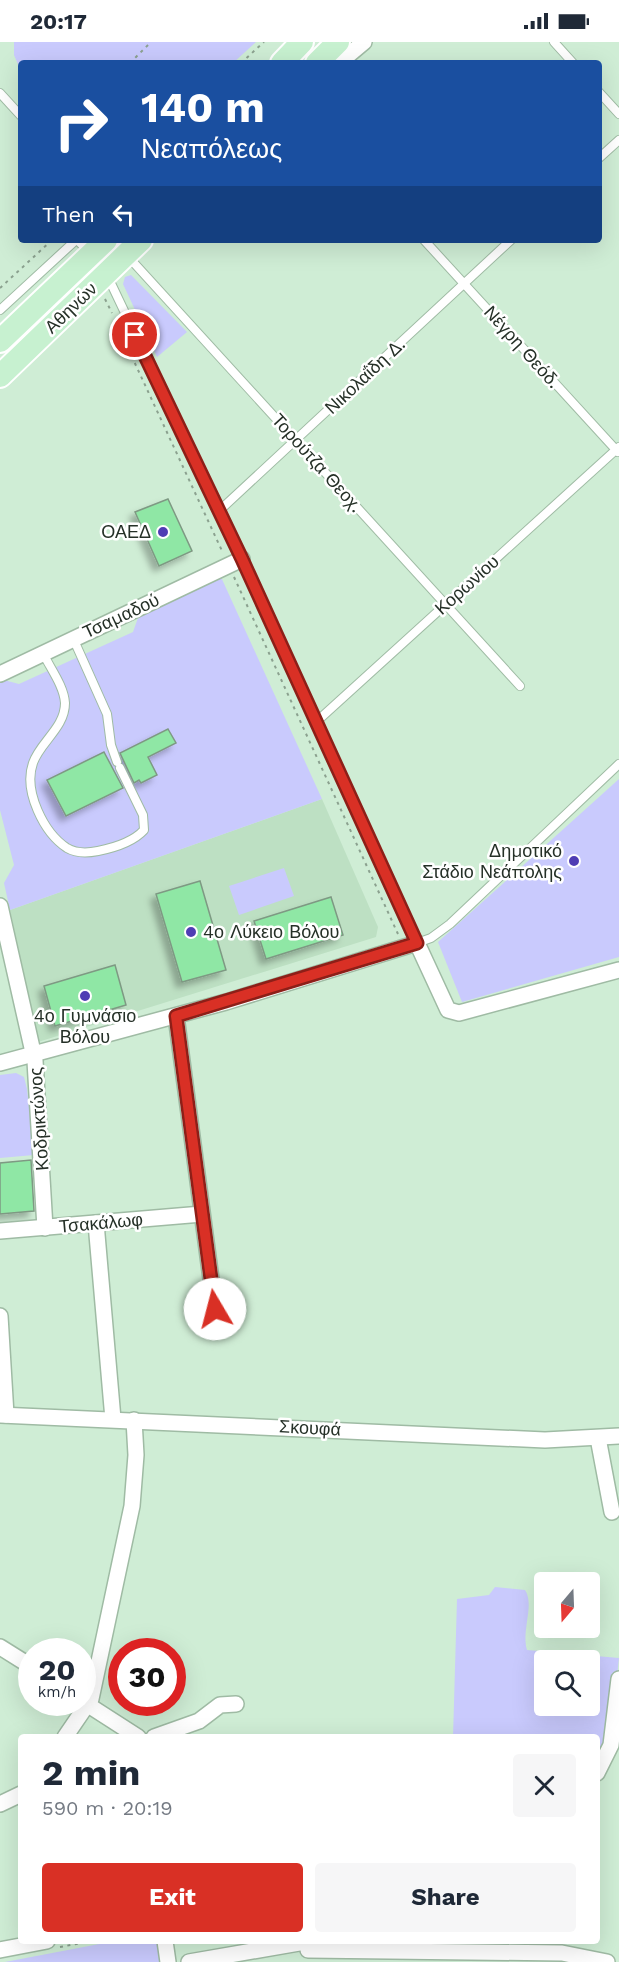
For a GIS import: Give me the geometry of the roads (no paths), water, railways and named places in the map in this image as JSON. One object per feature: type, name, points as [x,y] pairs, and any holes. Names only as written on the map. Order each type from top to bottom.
[{"type":"main road","points":[[285,60],[302,42]]},
{"type":"main road","points":[[320,60],[338,42]]},
{"type":"main road","name":"Αθηνών","points":[[0,341],[94,257],[127,245]]},
{"type":"main road","name":"Αθηνών","points":[[0,376],[94,257]]},
{"type":"street","points":[[343,60],[364,42]]},
{"type":"street","name":"Τσαμαδού","points":[[0,674],[235,562]]},
{"type":"street","name":"Κοδρικτώνος","points":[[0,906],[2,928],[34,1055],[45,1228]]},
{"type":"street","points":[[0,1063],[176,1016],[411,945],[448,1010],[459,1014],[619,970]]},
{"type":"street","points":[[176,1016],[215,1309]]},
{"type":"street","name":"Τσακάλωφ","points":[[0,1231],[202,1214]]},
{"type":"street","points":[[96,1223],[113,1419]]},
{"type":"street","points":[[0,1316],[3,1415]]},
{"type":"street","name":"Σκουφά","points":[[3,1415],[545,1440],[619,1436]]},
{"type":"street","points":[[96,1660],[132,1506],[136,1455],[134,1420]]},
{"type":"street","points":[[598,1438],[612,1512]]},
{"type":"street","points":[[0,1647],[18,1658]]},
{"type":"street","points":[[600,1767],[611,1744],[619,1679]]},
{"type":"street","points":[[162,1734],[199,1721],[220,1705],[236,1704]]},
{"type":"street","points":[[96,1710],[132,1734]]},
{"type":"street","points":[[67,1734],[78,1716]]},
{"type":"street","points":[[0,1804],[18,1795]]},
{"type":"street","points":[[0,1950],[31,1944]]},
{"type":"street","points":[[165,1944],[168,1962]]},
{"type":"street","points":[[189,1962],[307,1949],[390,1957],[486,1947],[564,1947],[607,1962]]},
{"type":"lane","points":[[554,42],[570,60]]},
{"type":"lane","points":[[0,93],[18,113]]},
{"type":"lane","points":[[602,95],[619,114]]},
{"type":"lane","points":[[602,155],[619,140]]},
{"type":"lane","name":"Νέγρη Θεόδ.","points":[[427,243],[618,450]]},
{"type":"lane","name":"Νικολαΐδη Δ.","points":[[219,511],[508,243]]},
{"type":"lane","name":"Τορούτζα Θεοχ.","points":[[127,245],[296,440],[520,686]]},
{"type":"lane","points":[[0,310],[63,252],[94,257],[219,511],[235,562],[315,723],[411,945],[431,938],[450,924],[619,764]]},
{"type":"lane","name":"Κορωνίου","points":[[315,723],[618,450]]},
{"type":"lane","points":[[43,652],[62,692],[65,707],[50,739],[33,763],[31,780],[38,811],[46,825],[67,849],[80,853],[104,850],[134,838],[144,830],[144,820],[118,765],[111,745],[107,714],[73,638]]},
{"type":"place","name":"ΟΑΕΔ","points":[[163,532]]},
{"type":"place","name":"Δημοτικό Στάδιο Νεάπολης","points":[[574,861]]},
{"type":"place","name":"4ο Λύκειο Βόλου","points":[[191,932]]},
{"type":"place","name":"4ο Γυμνάσιο Βόλου","points":[[85,996]]}]
